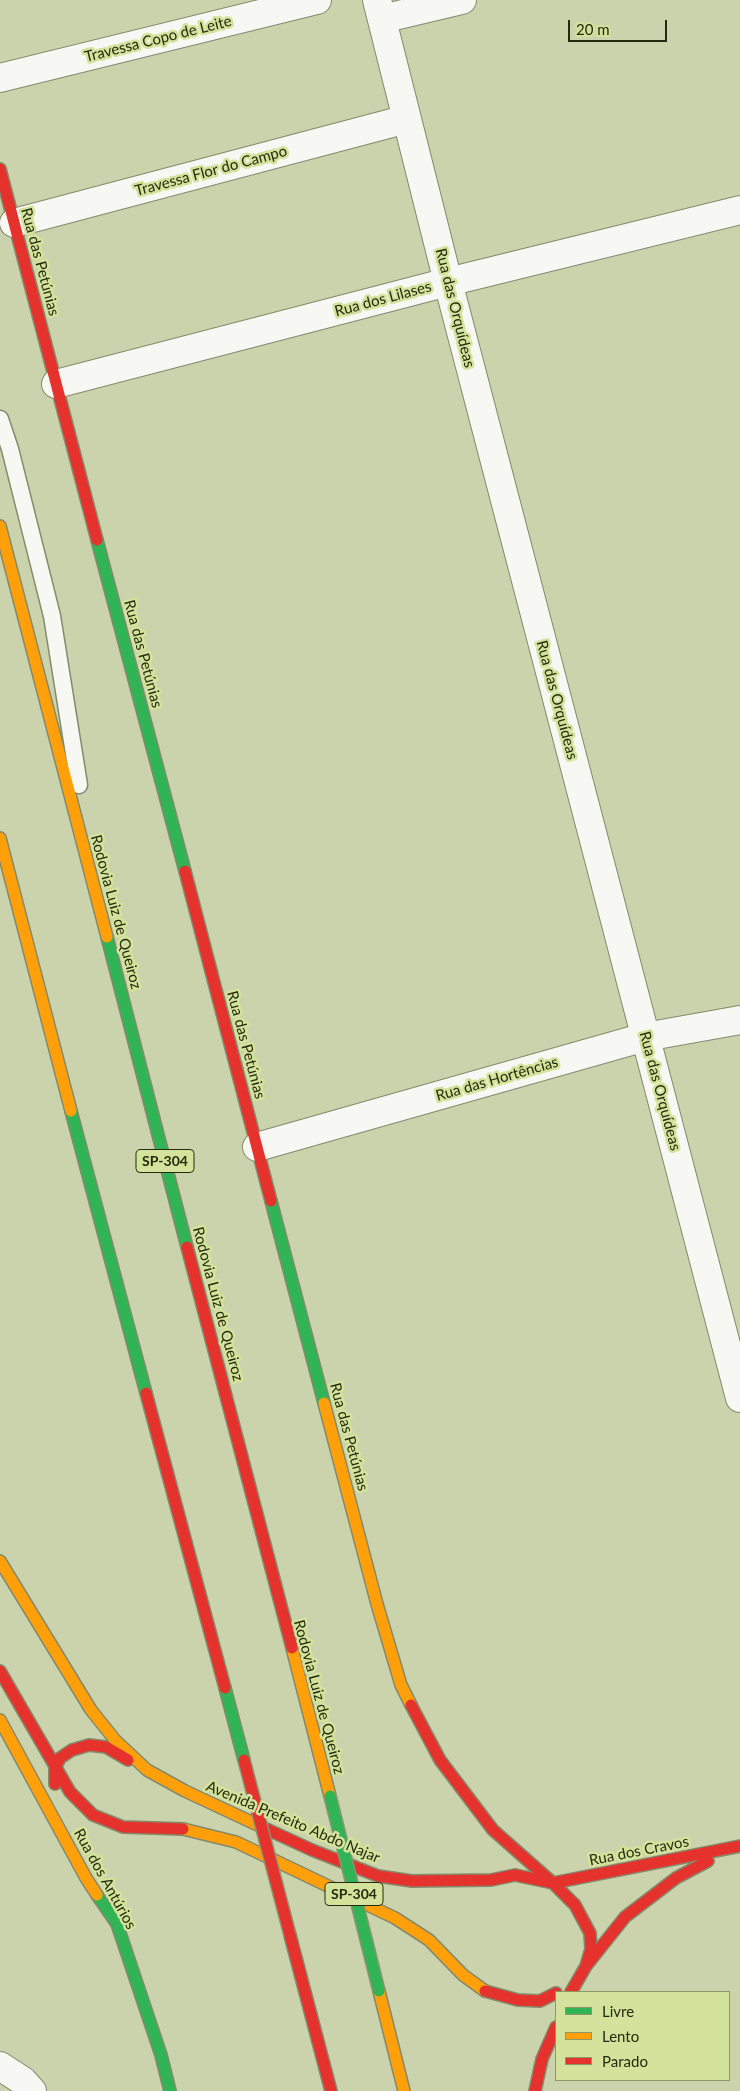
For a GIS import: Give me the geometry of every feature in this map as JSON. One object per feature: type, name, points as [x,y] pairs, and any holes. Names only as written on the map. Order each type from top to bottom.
[{"type":"main road","name":"Rua das Petúnias","points":[[0,169],[377,1604],[401,1685],[440,1760],[492,1830],[553,1883]]},
{"type":"main road","name":"Rodovia Luiz de Queiroz","points":[[0,526],[330,1796],[404,2091]]},
{"type":"main road","points":[[0,838],[44,1012],[331,2091]]},
{"type":"main road","points":[[0,870],[44,1012]]},
{"type":"main road","name":"Avenida Prefeito Abdo Najar","points":[[0,1561],[91,1710],[115,1740],[147,1770],[185,1791],[312,1850],[378,1876],[412,1881],[491,1880],[515,1876],[553,1883]]},
{"type":"main road","points":[[0,1670],[70,1792],[80,1805],[93,1815],[106,1822],[123,1827],[174,1828],[200,1832],[236,1842],[395,1918],[429,1940],[463,1975],[488,1993],[518,2000],[540,2001],[555,1994]]},
{"type":"main road","name":"Rua dos Antúrios","points":[[0,1720],[86,1878],[117,1924],[161,2055],[170,2091]]},
{"type":"main road","points":[[61,1830],[55,1803],[56,1768],[60,1758],[72,1750],[89,1746],[106,1747],[147,1770]]},
{"type":"main road","name":"Rua dos Cravos","points":[[553,1883],[736,1848]]},
{"type":"main road","name":"Rua dos Cravos","points":[[586,1966],[625,1917],[676,1878],[736,1848]]},
{"type":"main road","points":[[553,1883],[575,1905],[590,1933],[590,1949],[586,1966],[573,1988]]},
{"type":"main road","points":[[535,2091],[542,2059],[555,2029]]},
{"type":"street","name":"Travessa Copo de Leite","points":[[0,78],[316,0]]},
{"type":"street","points":[[380,10],[462,0]]},
{"type":"street","name":"Rua das Orquídeas","points":[[380,10],[448,282],[740,1398]]},
{"type":"street","name":"Travessa Flor do Campo","points":[[14,223],[407,119]]},
{"type":"street","name":"Rua dos Lilases","points":[[56,384],[448,282],[740,210]]},
{"type":"street","name":"Rua das Hortências","points":[[257,1148],[645,1037],[740,1020]]},
{"type":"street","points":[[0,2066],[22,2081],[32,2091]]},
{"type":"lane","points":[[0,419],[10,449],[52,616],[99,906]]},
{"type":"traffic: fast","points":[[97,540],[185,871]]},
{"type":"traffic: fast","points":[[107,937],[187,1247]]},
{"type":"traffic: fast","points":[[71,1111],[146,1393]]},
{"type":"traffic: fast","points":[[271,1201],[324,1403]]},
{"type":"traffic: fast","points":[[225,1688],[244,1760]]},
{"type":"traffic: fast","points":[[330,1796],[379,1991]]},
{"type":"traffic: fast","points":[[97,1895],[117,1924],[161,2055],[170,2091]]},
{"type":"traffic: slow","points":[[0,526],[107,937]]},
{"type":"traffic: slow","points":[[0,838],[71,1111]]},
{"type":"traffic: slow","points":[[324,1403],[377,1604],[401,1685],[411,1705]]},
{"type":"traffic: slow","points":[[0,1561],[91,1710],[115,1740],[147,1770],[185,1791],[262,1827]]},
{"type":"traffic: slow","points":[[292,1648],[330,1796]]},
{"type":"traffic: slow","points":[[0,1720],[97,1895]]},
{"type":"traffic: slow","points":[[183,1829],[236,1842],[395,1918],[429,1940],[463,1975],[485,1991]]},
{"type":"traffic: slow","points":[[379,1991],[404,2091]]},
{"type":"traffic: jam","points":[[0,169],[97,540]]},
{"type":"traffic: jam","points":[[185,871],[271,1201]]},
{"type":"traffic: jam","points":[[187,1247],[292,1648]]},
{"type":"traffic: jam","points":[[146,1393],[225,1688]]},
{"type":"traffic: jam","points":[[0,1671],[70,1792],[93,1815],[123,1827],[183,1829]]},
{"type":"traffic: jam","points":[[411,1705],[440,1760],[493,1830],[553,1883]]},
{"type":"traffic: jam","points":[[55,1784],[55,1768],[60,1758],[72,1750],[89,1745],[106,1747],[128,1760]]},
{"type":"traffic: jam","points":[[244,1760],[290,1935]]},
{"type":"traffic: jam","points":[[262,1827],[312,1850],[378,1876],[412,1881],[491,1880],[515,1875],[553,1883],[575,1905],[590,1933],[591,1949],[586,1966],[572,1991]]},
{"type":"traffic: jam","points":[[553,1883],[740,1846]]},
{"type":"traffic: jam","points":[[586,1966],[625,1917],[676,1878],[708,1861]]},
{"type":"traffic: jam","points":[[290,1935],[331,2091]]},
{"type":"traffic: jam","points":[[485,1991],[518,2000],[540,2001],[555,1994]]},
{"type":"traffic: jam","points":[[535,2091],[542,2059],[555,2029]]}]
